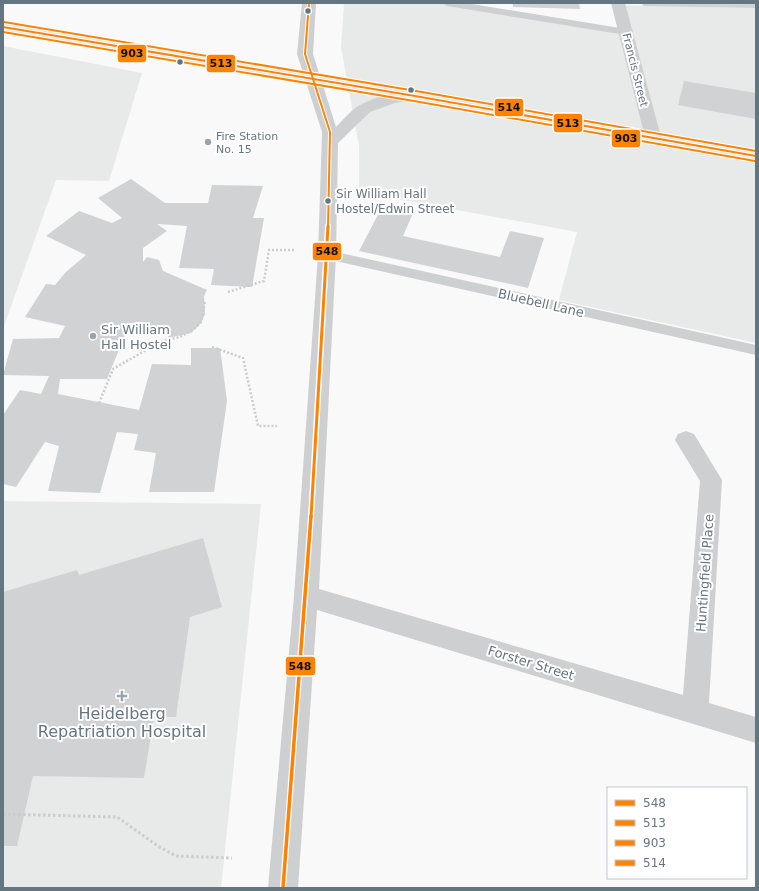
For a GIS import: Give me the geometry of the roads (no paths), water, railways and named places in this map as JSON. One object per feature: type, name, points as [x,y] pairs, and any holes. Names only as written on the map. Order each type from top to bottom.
[{"type":"highway","points":[[3,27],[415,96],[756,156]]},
{"type":"street","points":[[283,888],[306,596],[326,255],[330,143],[330,132],[305,54],[309,3]]},
{"type":"street","name":"Francis Street","points":[[618,3],[653,137]]},
{"type":"street","points":[[330,143],[364,109],[392,98],[415,96]]},
{"type":"street","name":"Huntingfield Place","points":[[686,440],[711,480],[695,712]]},
{"type":"street","name":"Forster Street","points":[[306,596],[756,730]]},
{"type":"lane","points":[[448,3],[626,32]]},
{"type":"lane","name":"Bluebell Lane","points":[[326,255],[756,350]]},
{"type":"place","name":"Fire Station No. 15","points":[[208,142]]},
{"type":"place","name":"Sir William Hall Hostel/Edwin Street","points":[[328,201]]},
{"type":"place","name":"Sir William Hall Hostel","points":[[93,336]]},
{"type":"place","name":"Heidelberg Repatriation Hospital","points":[[122,696]]}]
